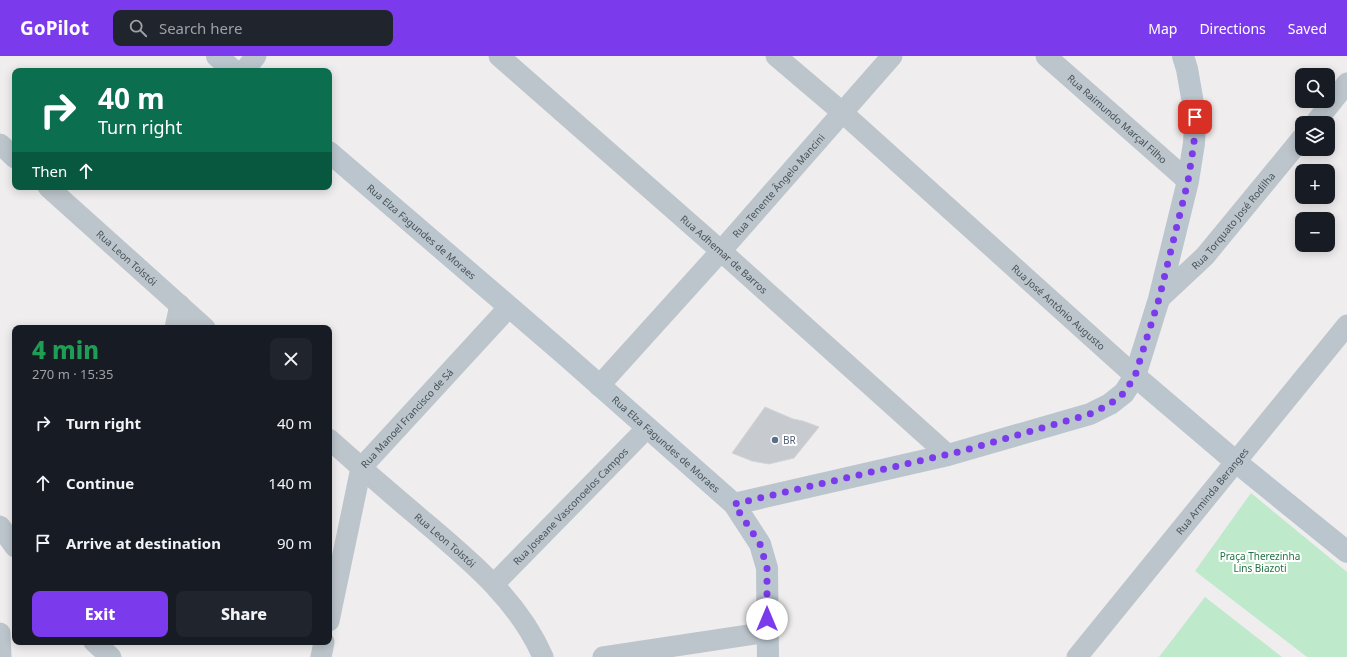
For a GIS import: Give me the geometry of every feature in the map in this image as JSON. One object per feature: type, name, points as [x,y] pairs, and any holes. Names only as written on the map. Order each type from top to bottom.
[{"type":"street","points":[[217,56],[231,68]]},
{"type":"street","points":[[246,68],[256,56]]},
{"type":"street","name":"Rua Adhemar de Barros","points":[[499,56],[721,251],[948,455]]},
{"type":"street","name":"Rua José Antônio Augusto","points":[[776,56],[843,113],[1135,376],[1236,462],[1347,552]]},
{"type":"street","name":"Rua Tenente Ângelo Mancini","points":[[599,386],[721,251],[892,56]]},
{"type":"street","name":"Rua Raimundo Marçal Filho","points":[[1046,56],[1188,181]]},
{"type":"street","points":[[734,504],[948,455],[1090,414],[1110,404],[1124,393],[1135,376],[1159,299],[1188,181],[1195,125],[1194,109],[1183,56]]},
{"type":"street","points":[[1321,116],[1347,83]]},
{"type":"street","points":[[0,144],[12,155]]},
{"type":"street","name":"Rua Torquato José Rodilha","points":[[1159,299],[1205,256],[1295,147]]},
{"type":"street","name":"Rua Elza Fagundes de Moraes","points":[[332,155],[734,504],[760,544],[767,568],[768,657]]},
{"type":"street","name":"Rua Leon Tolstói","points":[[51,190],[202,325]]},
{"type":"street","points":[[176,325],[180,305]]},
{"type":"street","name":"Rua Manoel Francisco de Sá","points":[[332,607],[361,468],[509,307]]},
{"type":"street","name":"Rua Arminda Beranges","points":[[1077,657],[1347,325]]},
{"type":"street","name":"Rua Joseane Vasconoelos Campos","points":[[494,584],[647,428]]},
{"type":"street","name":"Rua Leon Tolstói","points":[[332,442],[448,541],[494,584],[516,611],[536,641],[543,657]]},
{"type":"street","points":[[0,526],[12,543]]},
{"type":"street","points":[[603,657],[768,632]]},
{"type":"street","points":[[0,633],[1,657]]},
{"type":"street","points":[[321,657],[323,645]]},
{"type":"green space","name":"Praça Therezinha Lins Biazoti","points":[[1251,493],[1347,572],[1347,657],[1307,657],[1195,571]]},
{"type":"green space","points":[[1205,597],[1282,657],[1159,657]]},
{"type":"building","name":"BR","points":[[765,407],[793,419],[819,427],[794,458],[769,464],[752,461],[732,453]]},
{"type":"place","name":"BR","points":[[775,440]]},
{"type":"route","points":[[767,619],[767,568],[760,544],[734,504],[948,455],[1090,414],[1110,404],[1124,393],[1135,376],[1159,299],[1188,181],[1194,143],[1195,117]]}]
